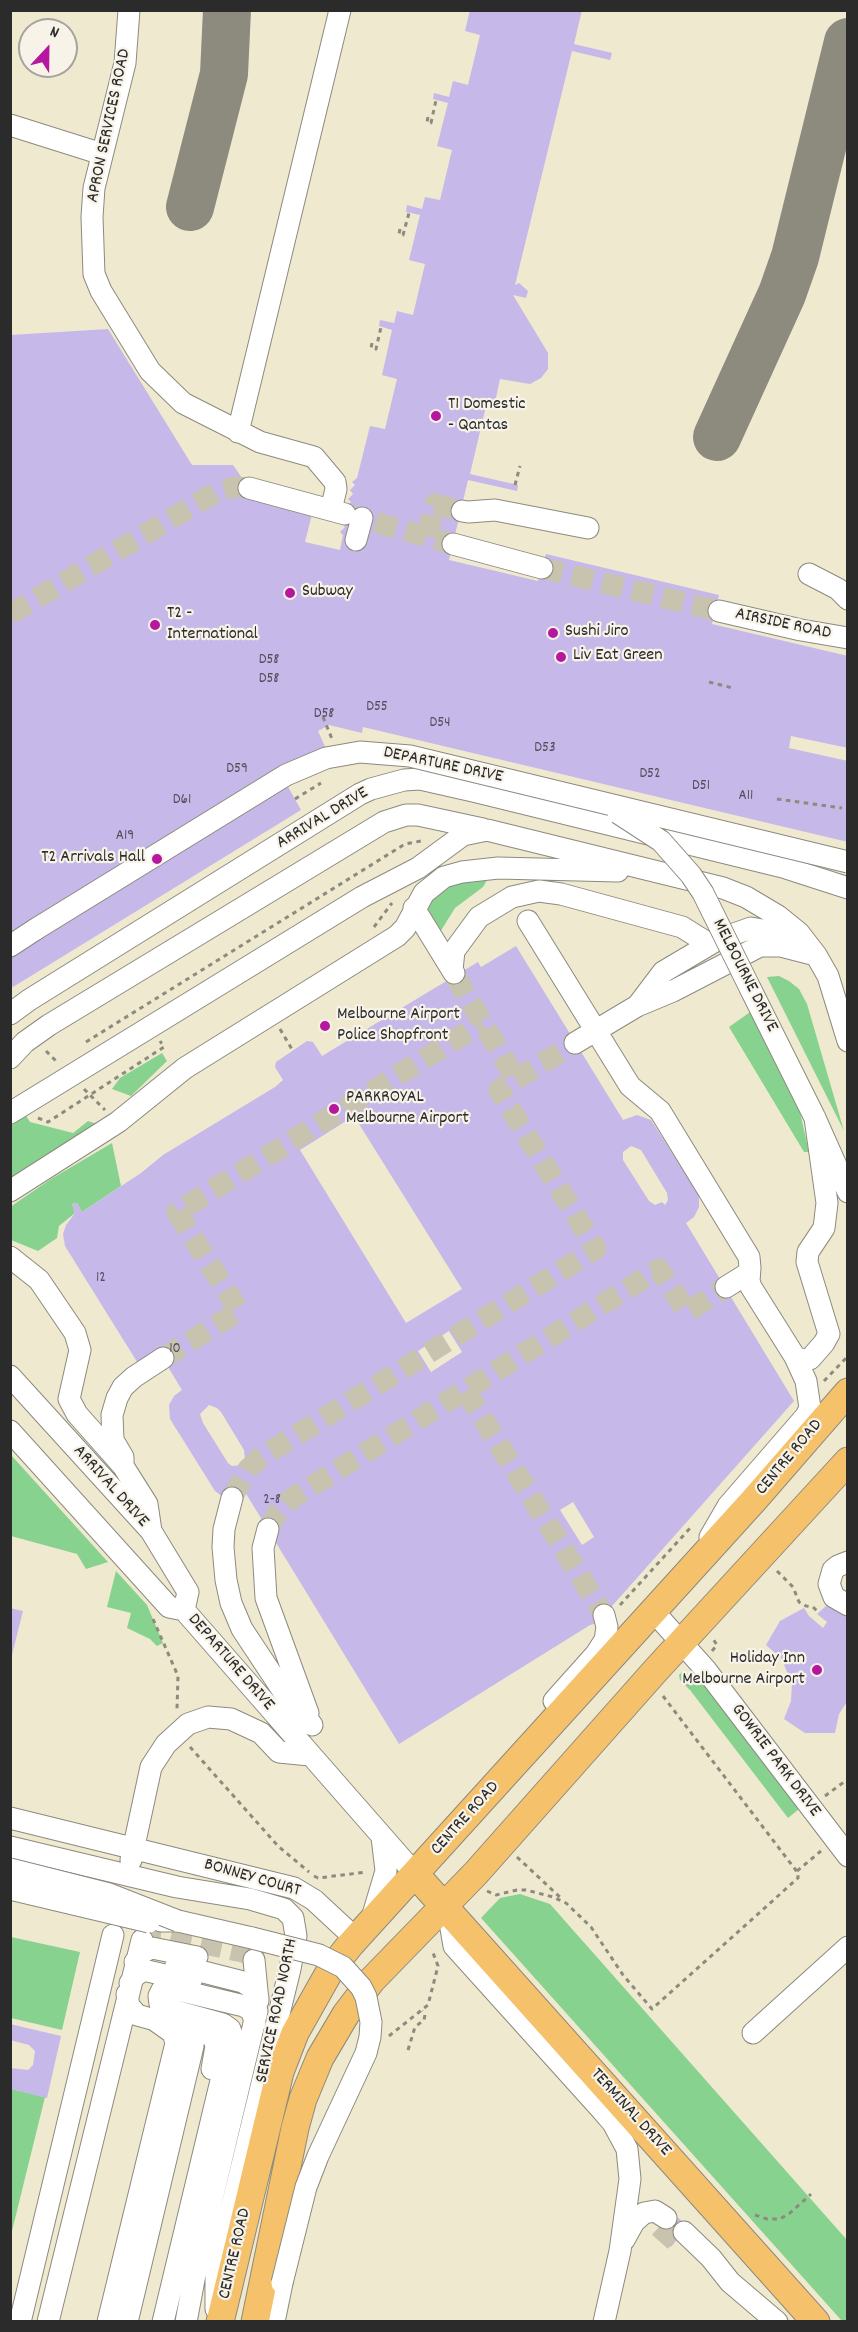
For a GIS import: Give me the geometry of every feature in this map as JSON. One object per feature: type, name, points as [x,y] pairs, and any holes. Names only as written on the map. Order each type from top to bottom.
[{"type":"main road","name":"CENTRE ROAD","points":[[218,2322],[272,2102],[287,2052],[322,1983],[363,1931],[654,1612],[848,1392]]},
{"type":"main road","name":"CENTRE ROAD","points":[[255,2322],[295,2128],[303,2100],[320,2058],[346,2014],[372,1980],[446,1908],[656,1670],[848,1461]]},
{"type":"main road","name":"DEPARTURE DRIVE","points":[[416,1875],[446,1908]]},
{"type":"main road","name":"TERMINAL DRIVE","points":[[446,1908],[816,2322]]},
{"type":"street","name":"APRON SERVICES ROAD","points":[[129,10],[125,63],[94,188],[92,217],[94,274],[100,291],[150,371],[183,403],[260,442],[314,457],[334,482],[356,540]]},
{"type":"street","points":[[238,432],[340,10]]},
{"type":"street","points":[[10,125],[102,154]]},
{"type":"street","points":[[249,488],[346,514]]},
{"type":"street","points":[[462,511],[495,510],[588,528]]},
{"type":"street","points":[[453,544],[542,568]]},
{"type":"street","points":[[809,574],[838,589],[848,599]]},
{"type":"street","name":"AIRSIDE ROAD","points":[[719,611],[848,638]]},
{"type":"street","name":"DEPARTURE DRIVE","points":[[10,946],[286,775],[315,762],[338,755],[360,752],[410,756],[848,862]]},
{"type":"street","name":"ARRIVAL DRIVE","points":[[10,1014],[360,794],[404,780],[420,779],[464,788],[783,867],[848,888]]},
{"type":"street","name":"MELBOURNE DRIVE","points":[[593,801],[650,832],[680,860],[703,893],[815,1118],[848,1192]]},
{"type":"street","name":"ARRIVAL DRIVE","points":[[10,1058],[25,1042],[49,1025],[384,822],[406,815],[418,815],[487,830],[723,888],[746,897],[778,916],[799,933],[816,955]]},
{"type":"street","points":[[10,1113],[363,897],[418,868],[463,835],[487,830]]},
{"type":"street","name":"ARRIVAL DRIVE","points":[[10,1191],[118,1122],[185,1068],[397,936],[405,928],[424,892],[451,874],[469,870],[535,867],[599,871],[648,870]]},
{"type":"street","points":[[414,909],[454,973],[454,951],[479,917],[512,897],[539,891],[561,894],[682,927],[706,942],[712,942]]},
{"type":"street","points":[[528,921],[630,1086],[660,1111],[749,1257],[751,1287],[795,1357],[806,1382],[810,1408],[806,1416],[728,1506],[692,1569]]},
{"type":"street","points":[[637,1006],[663,972],[712,942],[743,930],[759,928],[774,932],[816,955],[828,976],[848,1041]]},
{"type":"street","points":[[576,1043],[637,1006],[673,991],[759,946],[781,945],[816,955]]},
{"type":"street","points":[[795,1357],[802,1360],[810,1359],[825,1343],[829,1334],[807,1262],[808,1251],[824,1228],[827,1203],[815,1118]]},
{"type":"street","points":[[10,1257],[39,1280],[75,1333],[80,1350],[69,1399],[77,1414],[123,1466],[147,1504],[151,1531]]},
{"type":"street","points":[[726,1287],[743,1277],[750,1268]]},
{"type":"street","points":[[123,1466],[123,1457],[115,1446],[112,1436],[112,1415],[117,1398],[123,1387],[134,1377],[163,1359]]},
{"type":"street","name":"ARRIVAL DRIVE","points":[[10,1376],[151,1531],[188,1592],[184,1610]]},
{"type":"street","name":"DEPARTURE DRIVE","points":[[10,1431],[169,1607],[184,1610],[416,1875]]},
{"type":"street","points":[[232,1498],[224,1529],[226,1580],[231,1603],[242,1629],[284,1691],[312,1725]]},
{"type":"street","points":[[126,1881],[151,1767],[160,1750],[177,1732],[193,1721],[208,1717],[231,1719],[261,1733],[279,1752],[310,1755],[312,1725],[266,1598],[263,1548],[268,1529]]},
{"type":"street","points":[[848,1562],[833,1570],[829,1584],[834,1597],[848,1605]]},
{"type":"street","name":"GOWRIE PARK DRIVE","points":[[654,1612],[706,1670],[848,1856]]},
{"type":"street","points":[[483,1801],[511,1749],[602,1645],[607,1633],[604,1615]]},
{"type":"street","points":[[10,1818],[133,1848]]},
{"type":"street","points":[[363,1931],[386,1871],[382,1837]]},
{"type":"street","points":[[10,1838],[48,1857]]},
{"type":"street","name":"SERVICE ROAD NORTH","points":[[10,1847],[126,1881],[177,1887],[276,1905],[289,1913],[295,1926],[295,1942],[290,1969],[216,2271],[218,2322]]},
{"type":"street","name":"BONNEY COURT","points":[[133,1848],[294,1888],[363,1931]]},
{"type":"street","points":[[10,1869],[109,1894],[178,1921],[319,1955],[337,1964],[353,1977],[366,1997],[371,2022],[366,2053],[312,2172],[282,2283],[274,2322]]},
{"type":"street","points":[[10,1889],[145,1931]]},
{"type":"street","points":[[10,1901],[145,1931],[178,1921]]},
{"type":"street","points":[[446,1908],[454,1946],[600,2108],[613,2123],[624,2142],[629,2161],[630,2179],[620,2251],[604,2322]]},
{"type":"street","points":[[48,2322],[131,1979],[145,1931]]},
{"type":"street","points":[[21,2322],[113,1935]]},
{"type":"street","points":[[753,2033],[848,1947]]},
{"type":"street","points":[[821,1973],[848,1959]]},
{"type":"street","points":[[186,2322],[199,2253],[257,2004],[254,1960]]},
{"type":"street","points":[[151,2322],[216,2046],[215,2038],[210,2034],[135,2014],[128,2004],[131,1979],[140,1972],[149,1971],[245,1994],[257,2004]]},
{"type":"street","points":[[131,1979],[246,2007],[253,2014],[257,2004]]},
{"type":"street","points":[[163,2322],[232,2038],[231,2031],[223,2024],[162,2006],[159,1998],[162,1990],[178,1989]]},
{"type":"street","points":[[108,2322],[176,2043],[173,2033],[165,2023]]},
{"type":"street","points":[[127,2322],[193,2046],[193,2041],[187,2033],[165,2023]]},
{"type":"street","points":[[620,2251],[635,2221],[642,2214],[658,2212],[663,2222]]},
{"type":"street","points":[[680,2237],[711,2258],[730,2282],[777,2322]]},
{"type":"street","points":[[10,2301],[13,2293],[30,2281]]},
{"type":"path","points":[[428,117],[427,122],[431,123],[436,100]]},
{"type":"path","points":[[400,229],[399,234],[403,235],[409,213]]},
{"type":"path","points":[[372,343],[371,348],[376,349],[381,327]]},
{"type":"path","points":[[515,484],[519,466]]},
{"type":"path","points":[[709,682],[733,688]]},
{"type":"path","points":[[777,799],[842,808]]},
{"type":"path","points":[[279,1028],[293,1050]]},
{"type":"path","points":[[771,1566],[790,1583],[799,1602],[813,1607],[819,1613]]},
{"type":"path","points":[[514,1854],[591,1927],[622,1975],[652,2008],[798,1878],[798,1873],[664,1695]]},
{"type":"path","points":[[819,1800],[848,1779]]},
{"type":"path","points":[[484,1889],[496,1895],[526,1890],[553,1897],[566,1904]]},
{"type":"path","points":[[408,2050],[415,2027],[424,2020],[425,2015],[422,2011]]},
{"type":"path","points":[[755,2215],[767,2219],[780,2218],[790,2213],[811,2194]]},
{"type":"green space","points":[[490,875],[483,887],[455,908],[437,937],[427,917],[427,897],[435,889]]},
{"type":"green space","points":[[779,976],[799,989],[807,1004],[844,1131],[767,977]]},
{"type":"green space","points":[[753,1010],[797,1099],[809,1152],[804,1152],[729,1027]]},
{"type":"green space","points":[[162,1053],[167,1061],[131,1096],[112,1089],[120,1078]]},
{"type":"green space","points":[[25,1114],[30,1122],[73,1133],[88,1121],[100,1125],[11,1180],[11,1125]]},
{"type":"green space","points":[[112,1143],[121,1186],[82,1212],[77,1203],[72,1204],[75,1213],[59,1226],[57,1238],[38,1251],[11,1240],[10,1209],[13,1205],[51,1179]]},
{"type":"green space","points":[[11,1455],[108,1562],[86,1569],[77,1554],[11,1536]]},
{"type":"green space","points":[[116,1571],[147,1605],[163,1643],[157,1646],[150,1639],[127,1628],[131,1613],[107,1607]]},
{"type":"green space","points":[[682,1672],[694,1675],[705,1685],[799,1809],[788,1818],[680,1680],[679,1675]]},
{"type":"green space","points":[[520,1894],[550,1904],[847,2240],[847,2321],[842,2321],[481,1918],[500,1898]]},
{"type":"green space","points":[[11,1937],[80,1952],[62,2030],[11,2018]]},
{"type":"green space","points":[[11,2089],[45,2097],[11,2235]]},
{"type":"building","points":[[470,10],[582,10],[574,44],[612,53],[610,60],[572,51],[515,285],[519,283],[528,291],[526,298],[513,295],[548,353],[548,369],[541,378],[530,384],[500,379],[494,407],[486,406],[470,474],[518,485],[517,491],[468,480],[449,560],[538,581],[546,554],[719,595],[712,624],[848,656],[848,748],[791,736],[789,748],[848,761],[848,842],[363,727],[362,733],[329,725],[318,731],[330,758],[287,785],[301,810],[13,987],[10,982],[10,335],[108,329],[192,465],[233,465],[249,488],[312,514],[305,542],[340,550],[343,535],[340,532],[345,527],[342,524],[346,507],[351,502],[348,499],[353,494],[350,490],[355,485],[352,482],[357,478],[370,426],[385,429],[397,379],[382,375],[392,330],[379,326],[380,320],[394,323],[397,311],[413,315],[425,264],[409,260],[420,215],[406,212],[407,205],[422,209],[425,197],[440,200],[452,150],[437,146],[448,103],[433,99],[434,93],[449,97],[453,81],[468,85],[480,35],[465,31]]},
{"type":"building","points":[[516,946],[623,1120],[637,1115],[651,1120],[699,1196],[699,1207],[694,1217],[686,1223],[794,1401],[597,1623],[590,1625],[399,1744],[245,1492],[239,1496],[223,1497],[215,1491],[170,1419],[169,1405],[174,1396],[182,1390],[159,1352],[139,1365],[65,1246],[63,1234],[66,1225],[75,1213],[72,1204],[77,1203],[82,1212],[141,1173],[163,1155],[275,1087],[283,1080],[275,1067],[276,1062],[307,1041],[313,1042],[322,1056],[478,962],[481,967]],"holes":[[[354,1116],[462,1289],[406,1323],[300,1150]],[[631,1146],[641,1150],[667,1193],[668,1200],[665,1205],[662,1202],[655,1205],[649,1201],[623,1160],[623,1152]],[[449,1331],[462,1352],[431,1372],[418,1351]],[[209,1405],[221,1412],[244,1450],[245,1459],[241,1465],[232,1466],[228,1463],[203,1423],[200,1414]],[[573,1502],[594,1537],[582,1545],[560,1510]]]},
{"type":"building","name":"Holiday Inn Melbourne Airport","points":[[834,1599],[848,1606],[848,1700],[839,1714],[835,1733],[805,1733],[784,1719],[791,1701],[792,1683],[781,1658],[766,1645],[780,1621],[804,1608],[809,1616],[823,1628],[827,1622],[817,1614]]},
{"type":"building","points":[[10,1608],[23,1611],[11,1659],[10,1658]]},
{"type":"building","points":[[10,2024],[61,2036],[47,2098],[10,2089],[10,2068],[28,2070],[33,2065],[35,2051],[29,2045],[10,2040]]},
{"type":"building","points":[[672,2213],[688,2226],[671,2247],[654,2233]]},
{"type":"taxiway","points":[[190,207],[224,74],[227,10]]},
{"type":"taxiway","points":[[717,437],[782,294],[795,257],[848,42]]},
{"type":"tunnel","points":[[10,614],[218,491],[236,487],[249,488]]},
{"type":"tunnel","points":[[427,536],[435,504],[462,511]]},
{"type":"tunnel","points":[[346,514],[453,544]]},
{"type":"tunnel","points":[[542,568],[719,611]]},
{"type":"tunnel","points":[[455,976],[516,1079]]},
{"type":"tunnel","points":[[163,1358],[239,1311],[177,1212],[482,1023]]},
{"type":"tunnel","points":[[232,1498],[248,1469],[261,1457],[596,1249],[499,1090],[575,1043]]},
{"type":"tunnel","points":[[268,1529],[278,1512],[291,1499],[659,1269],[687,1312],[726,1287]]},
{"type":"tunnel","points":[[466,1391],[604,1615]]},
{"type":"tunnel","points":[[142,1940],[150,1934],[163,1935],[247,1953],[254,1960]]},
{"type":"tunnel","points":[[659,2227],[676,2242]]},
{"type":"place","name":"T1 Domestic - Qantas","points":[[436,416]]},
{"type":"place","name":"Subway","points":[[290,593]]},
{"type":"place","name":"T2 - International","points":[[155,625]]},
{"type":"place","name":"Sushi Jiro","points":[[553,633]]},
{"type":"place","name":"Liv Eat Green","points":[[561,657]]},
{"type":"place","name":"T2 Arrivals Hall","points":[[157,859]]},
{"type":"place","name":"Melbourne Airport Police Shopfront","points":[[325,1026]]},
{"type":"place","name":"PARKROYAL Melbourne Airport","points":[[334,1109]]},
{"type":"place","name":"Holiday Inn Melbourne Airport","points":[[817,1670]]}]
